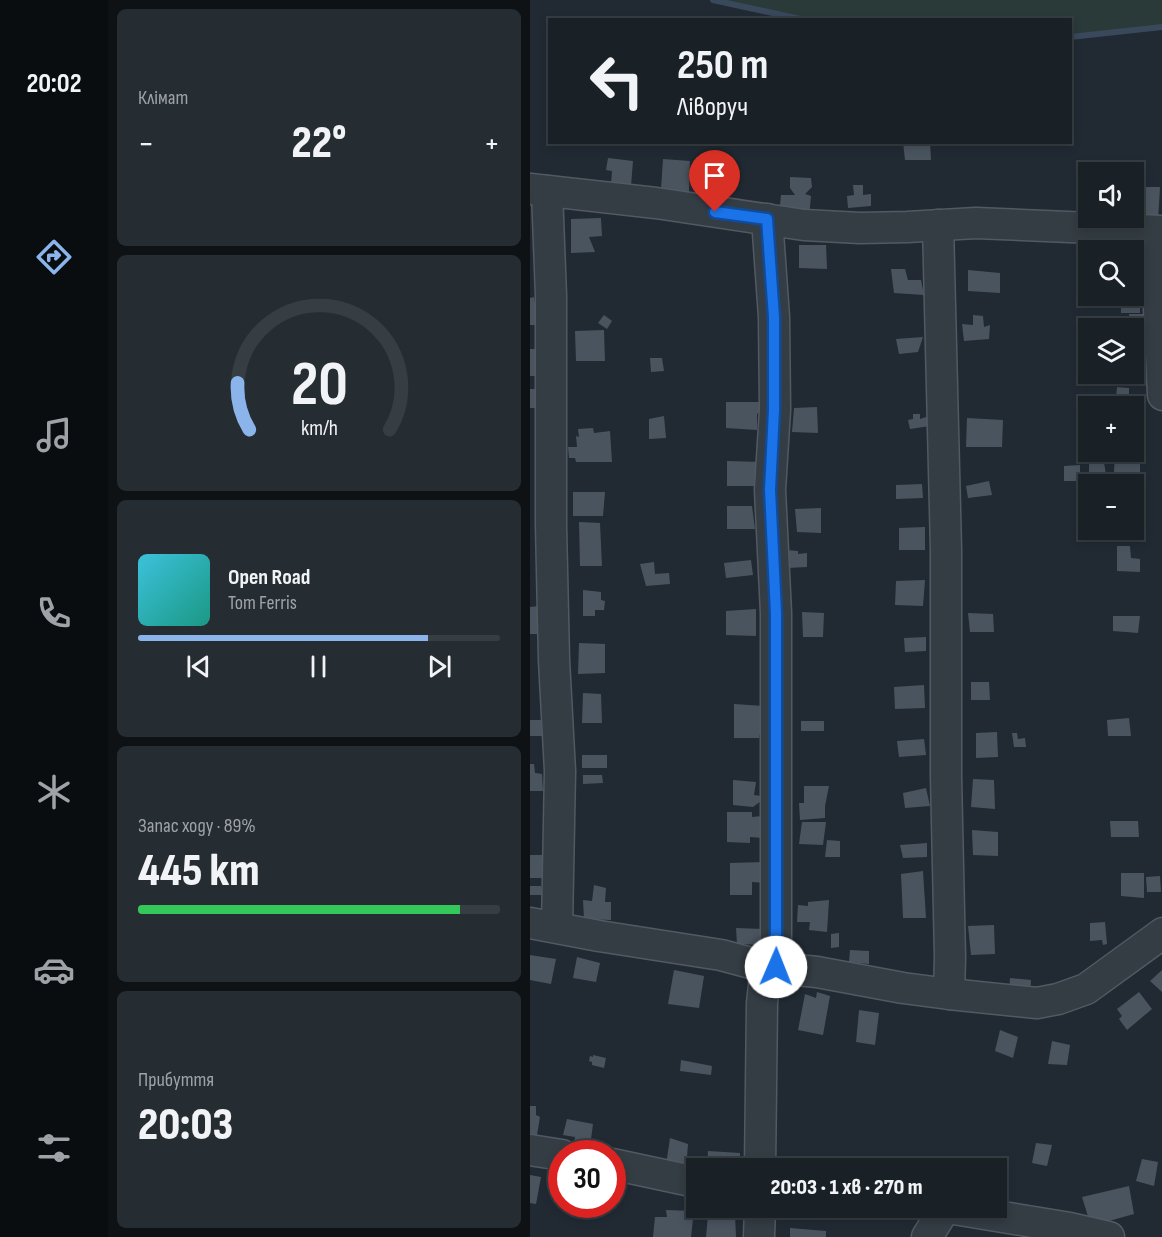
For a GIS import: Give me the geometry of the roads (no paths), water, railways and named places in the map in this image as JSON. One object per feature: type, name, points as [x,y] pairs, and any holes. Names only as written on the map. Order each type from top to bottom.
[{"type":"street","points":[[1163,394],[1157,231],[976,223],[860,228],[804,225],[656,203],[539,190],[551,284],[551,525],[554,660],[560,771],[543,925],[721,955],[771,967],[817,972],[903,988],[1037,1003],[1058,999],[1085,989],[1163,933]]},
{"type":"street","points":[[760,1158],[762,1003],[771,967],[776,613],[770,490],[774,410],[774,317],[767,219]]},
{"type":"street","points":[[938,225],[946,550],[949,994]]},
{"type":"street","points":[[530,1150],[548,1153]]},
{"type":"street","points":[[626,1167],[686,1180]]},
{"type":"street","points":[[759,1237],[760,1218]]},
{"type":"street","points":[[926,1237],[940,1218]]},
{"type":"street","points":[[1007,1218],[1070,1228],[1096,1236]]},
{"type":"waterway","points":[[713,0],[796,18]]},
{"type":"waterway","points":[[1072,37],[1163,27]]}]
